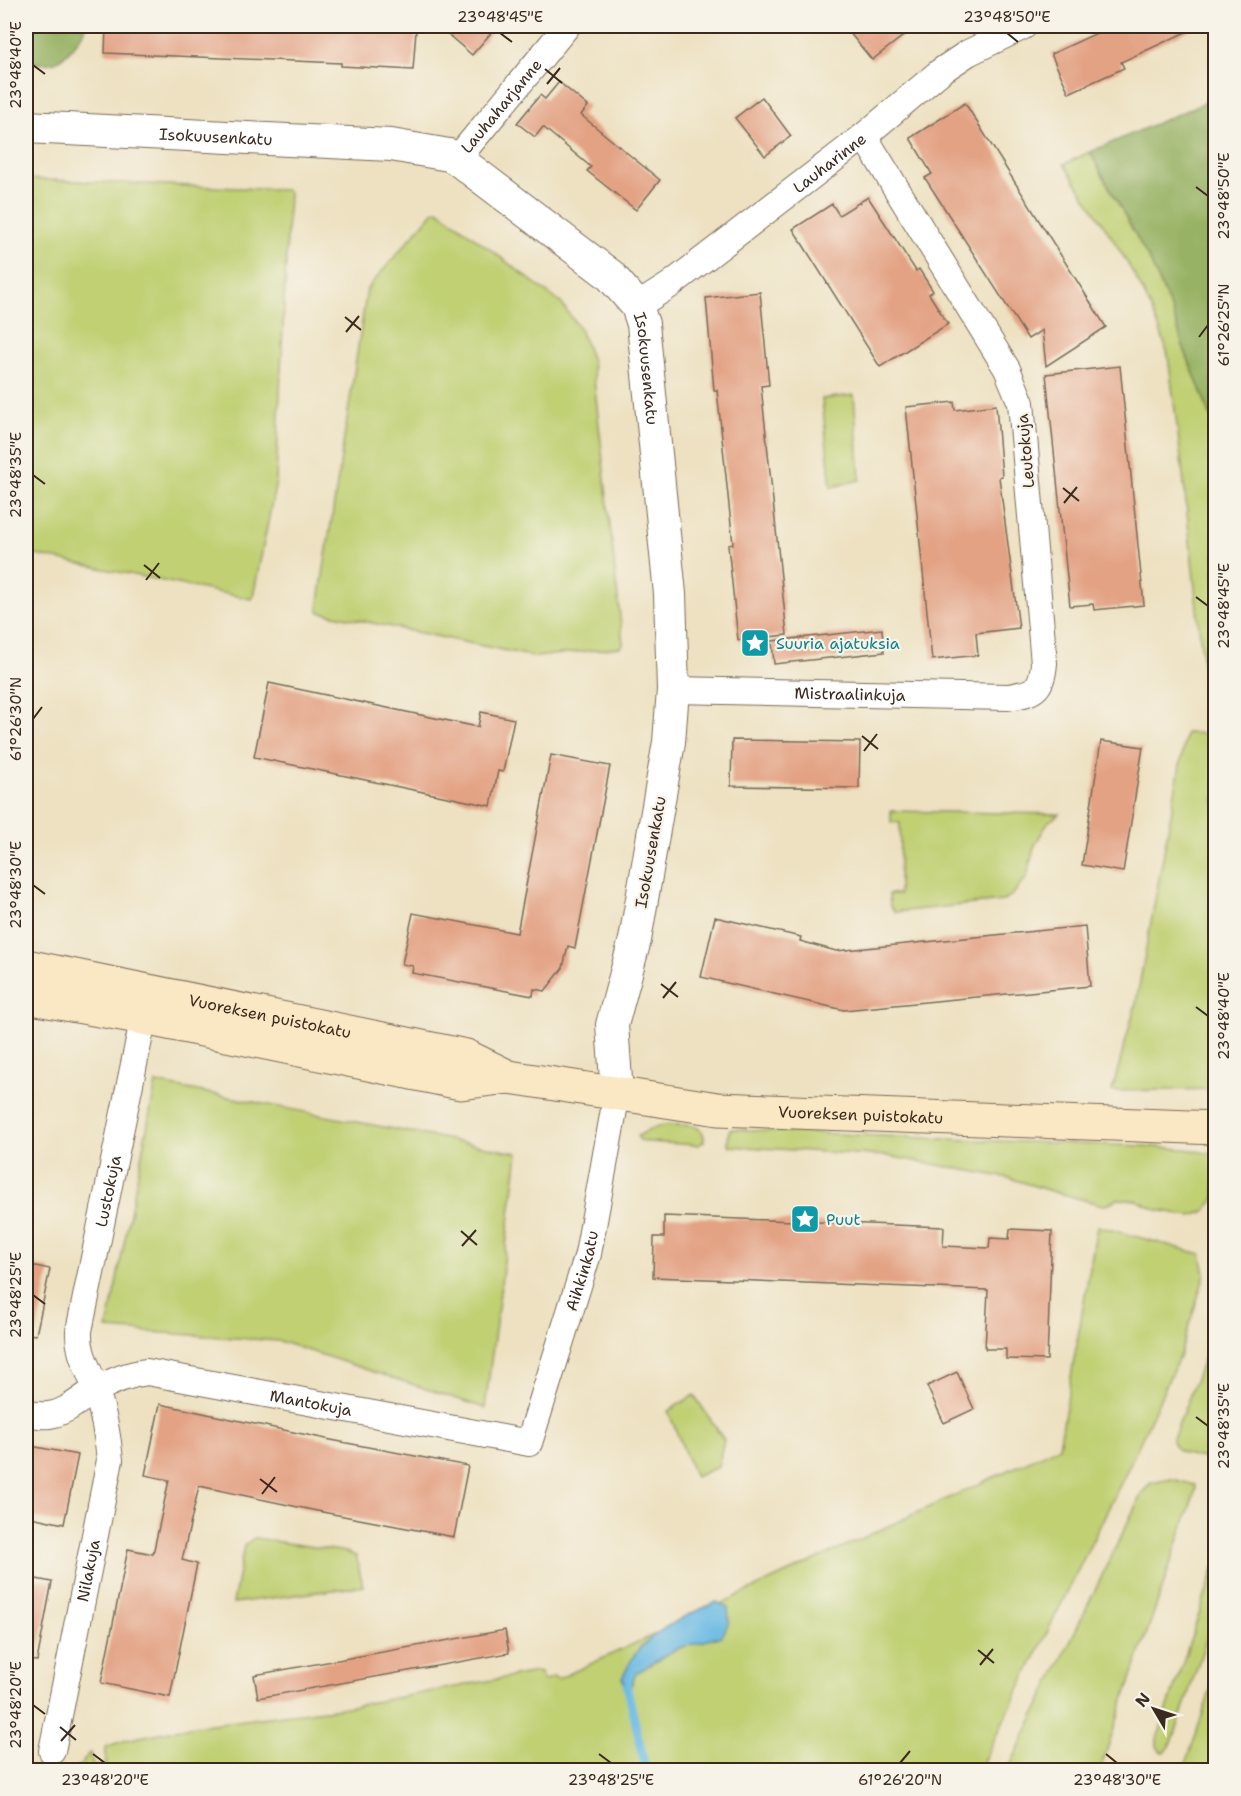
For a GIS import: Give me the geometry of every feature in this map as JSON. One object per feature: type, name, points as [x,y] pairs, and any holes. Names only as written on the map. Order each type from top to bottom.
[{"type":"main road","name":"Vuoreksen puistokatu","points":[[26,966],[147,1005]]},
{"type":"main road","name":"Vuoreksen puistokatu","points":[[26,997],[147,1005],[466,1056],[509,1077],[718,1109],[1210,1128]]},
{"type":"street","name":"Lauhaharjanne","points":[[457,159],[567,26]]},
{"type":"street","name":"Lauharinne","points":[[637,306],[670,285],[864,136],[956,60],[1024,26]]},
{"type":"street","name":"Isokuusenkatu","points":[[26,127],[391,145],[430,151],[457,159],[610,275],[637,306],[643,324],[669,582],[673,690],[669,742],[635,940],[612,1025],[617,1093]]},
{"type":"street","name":"Leutokuja","points":[[864,136],[1007,369],[1021,403],[1044,663],[1043,678],[1028,694]]},
{"type":"street","name":"Mistraalinkuja","points":[[673,690],[1008,697],[1028,694]]},
{"type":"street","name":"Lustokuja","points":[[96,1390],[80,1353],[80,1331],[147,1005]]},
{"type":"street","name":"Aihkinkatu","points":[[529,1443],[588,1254],[617,1093]]},
{"type":"street","name":"Mantokuja","points":[[26,1414],[56,1413],[96,1390],[129,1375],[147,1372],[529,1443]]},
{"type":"street","name":"Nilakuja","points":[[52,1751],[110,1460],[96,1390]]},
{"type":"green space","points":[[26,26],[85,26],[78,41],[63,56],[55,62],[44,64],[26,62]]},
{"type":"green space","points":[[1215,98],[1215,427],[1183,346],[1173,313],[1151,263],[1090,152]]},
{"type":"green space","points":[[1090,152],[1151,263],[1173,313],[1183,346],[1215,427],[1215,704],[1205,684],[1168,355],[1160,329],[1137,280],[1109,232],[1064,164]]},
{"type":"green space","points":[[26,179],[286,190],[289,192],[276,482],[251,599],[26,553]]},
{"type":"green space","points":[[438,210],[561,303],[580,329],[592,361],[623,644],[621,647],[536,657],[320,612],[318,608],[367,289],[434,211]]},
{"type":"green space","points":[[854,395],[860,480],[831,487],[822,399]]},
{"type":"green space","points":[[1186,733],[1215,734],[1215,1089],[1112,1091],[1136,1003]]},
{"type":"green space","points":[[891,811],[1060,814],[1048,822],[1034,847],[1027,877],[1013,894],[1003,901],[895,912],[890,906],[889,894],[899,894],[900,823],[891,822]]},
{"type":"green space","points":[[156,1083],[518,1153],[485,1408],[279,1341],[107,1329]]},
{"type":"green space","points":[[663,1125],[696,1127],[703,1134],[704,1141],[699,1145],[648,1142],[638,1138],[653,1128]]},
{"type":"green space","points":[[731,1129],[1193,1150],[1215,1155],[1215,1199],[1204,1212],[1191,1216],[1157,1210],[1136,1200],[1116,1199],[1103,1205],[1009,1178],[888,1156],[730,1146],[728,1143]]},
{"type":"green space","points":[[1097,1226],[1201,1254],[1205,1274],[1180,1355],[1125,1475],[979,1770],[71,1770],[81,1765],[89,1753],[93,1766],[106,1765],[105,1747],[130,1739],[195,1726],[341,1708],[536,1672],[540,1673],[544,1681],[553,1677],[558,1679],[1059,1447]]},
{"type":"green space","points":[[1215,1330],[1215,1460],[1184,1453],[1172,1441]]},
{"type":"green space","points":[[694,1395],[724,1440],[718,1467],[695,1477],[668,1411]]},
{"type":"green space","points":[[1172,1479],[1195,1485],[1196,1489],[1100,1770],[1008,1770],[1142,1493],[1151,1483]]},
{"type":"green space","points":[[254,1538],[346,1552],[356,1556],[363,1586],[233,1603],[244,1546]]},
{"type":"green space","points":[[1215,1567],[1215,1613],[1172,1743],[1164,1752],[1160,1751],[1157,1739]]},
{"type":"green space","points":[[1215,1677],[1215,1770],[1184,1770]]},
{"type":"green space","points":[[26,1766],[71,1770],[26,1770]]},
{"type":"water","points":[[717,1602],[728,1608],[729,1622],[722,1636],[676,1649],[636,1673],[631,1686],[627,1686],[622,1678],[633,1657],[649,1639],[671,1624]]},
{"type":"building","points":[[106,26],[337,26],[416,30],[413,70],[341,66],[341,63],[105,53]]},
{"type":"building","points":[[438,26],[497,26],[472,55]]},
{"type":"building","points":[[844,26],[916,26],[872,60]]},
{"type":"building","points":[[1112,26],[1199,26],[1121,62],[1124,68],[1069,93],[1051,54]]},
{"type":"building","points":[[559,82],[588,106],[581,115],[660,180],[636,210],[587,171],[591,167],[543,127],[535,137],[517,123],[540,95],[545,99]]},
{"type":"building","points":[[762,97],[791,136],[765,156],[735,118]]},
{"type":"building","points":[[965,103],[1106,327],[1046,366],[1042,330],[1028,339],[925,178],[932,174],[910,138]]},
{"type":"building","points":[[868,197],[916,271],[919,269],[933,291],[929,294],[948,324],[880,367],[793,229],[832,204],[839,215]]},
{"type":"building","points":[[760,292],[769,385],[761,386],[787,635],[738,640],[728,545],[733,544],[717,390],[714,390],[706,298]]},
{"type":"building","points":[[1120,366],[1144,605],[1094,610],[1093,604],[1070,606],[1046,374]]},
{"type":"building","points":[[954,402],[955,410],[996,405],[1002,476],[999,477],[1019,628],[976,633],[978,655],[932,660],[906,407]]},
{"type":"building","points":[[882,629],[884,652],[774,664],[772,641]]},
{"type":"building","points":[[269,683],[478,727],[481,712],[514,719],[503,772],[498,771],[491,806],[254,757]]},
{"type":"building","points":[[732,740],[860,742],[859,788],[731,786]]},
{"type":"building","points":[[1101,741],[1143,747],[1123,872],[1082,865]]},
{"type":"building","points":[[551,755],[610,766],[575,948],[568,946],[563,968],[545,991],[534,989],[533,996],[412,973],[413,966],[402,964],[413,913],[517,933]]},
{"type":"building","points":[[715,917],[801,937],[800,941],[836,951],[1085,926],[1090,986],[844,1010],[701,977]]},
{"type":"building","points":[[664,1216],[944,1227],[943,1246],[989,1248],[990,1238],[1009,1239],[1010,1229],[1052,1231],[1047,1360],[1006,1359],[1006,1349],[985,1349],[988,1290],[653,1277],[654,1237],[664,1237]]},
{"type":"building","points":[[26,1264],[50,1269],[36,1335],[26,1334]]},
{"type":"building","points":[[957,1372],[974,1409],[944,1423],[927,1386]]},
{"type":"building","points":[[160,1404],[468,1466],[454,1537],[199,1486],[182,1560],[197,1564],[170,1697],[101,1683],[128,1549],[153,1554],[169,1480],[145,1475]]},
{"type":"building","points":[[26,1445],[78,1455],[64,1524],[26,1516]]},
{"type":"building","points":[[26,1577],[52,1582],[37,1661],[26,1660]]},
{"type":"building","points":[[505,1630],[509,1653],[258,1698],[254,1675]]},
{"type":"waterway","points":[[627,1686],[646,1770]]},
{"type":"place","name":"Suuria ajatuksia","points":[[755,643]]},
{"type":"place","name":"Puut","points":[[805,1219]]}]
